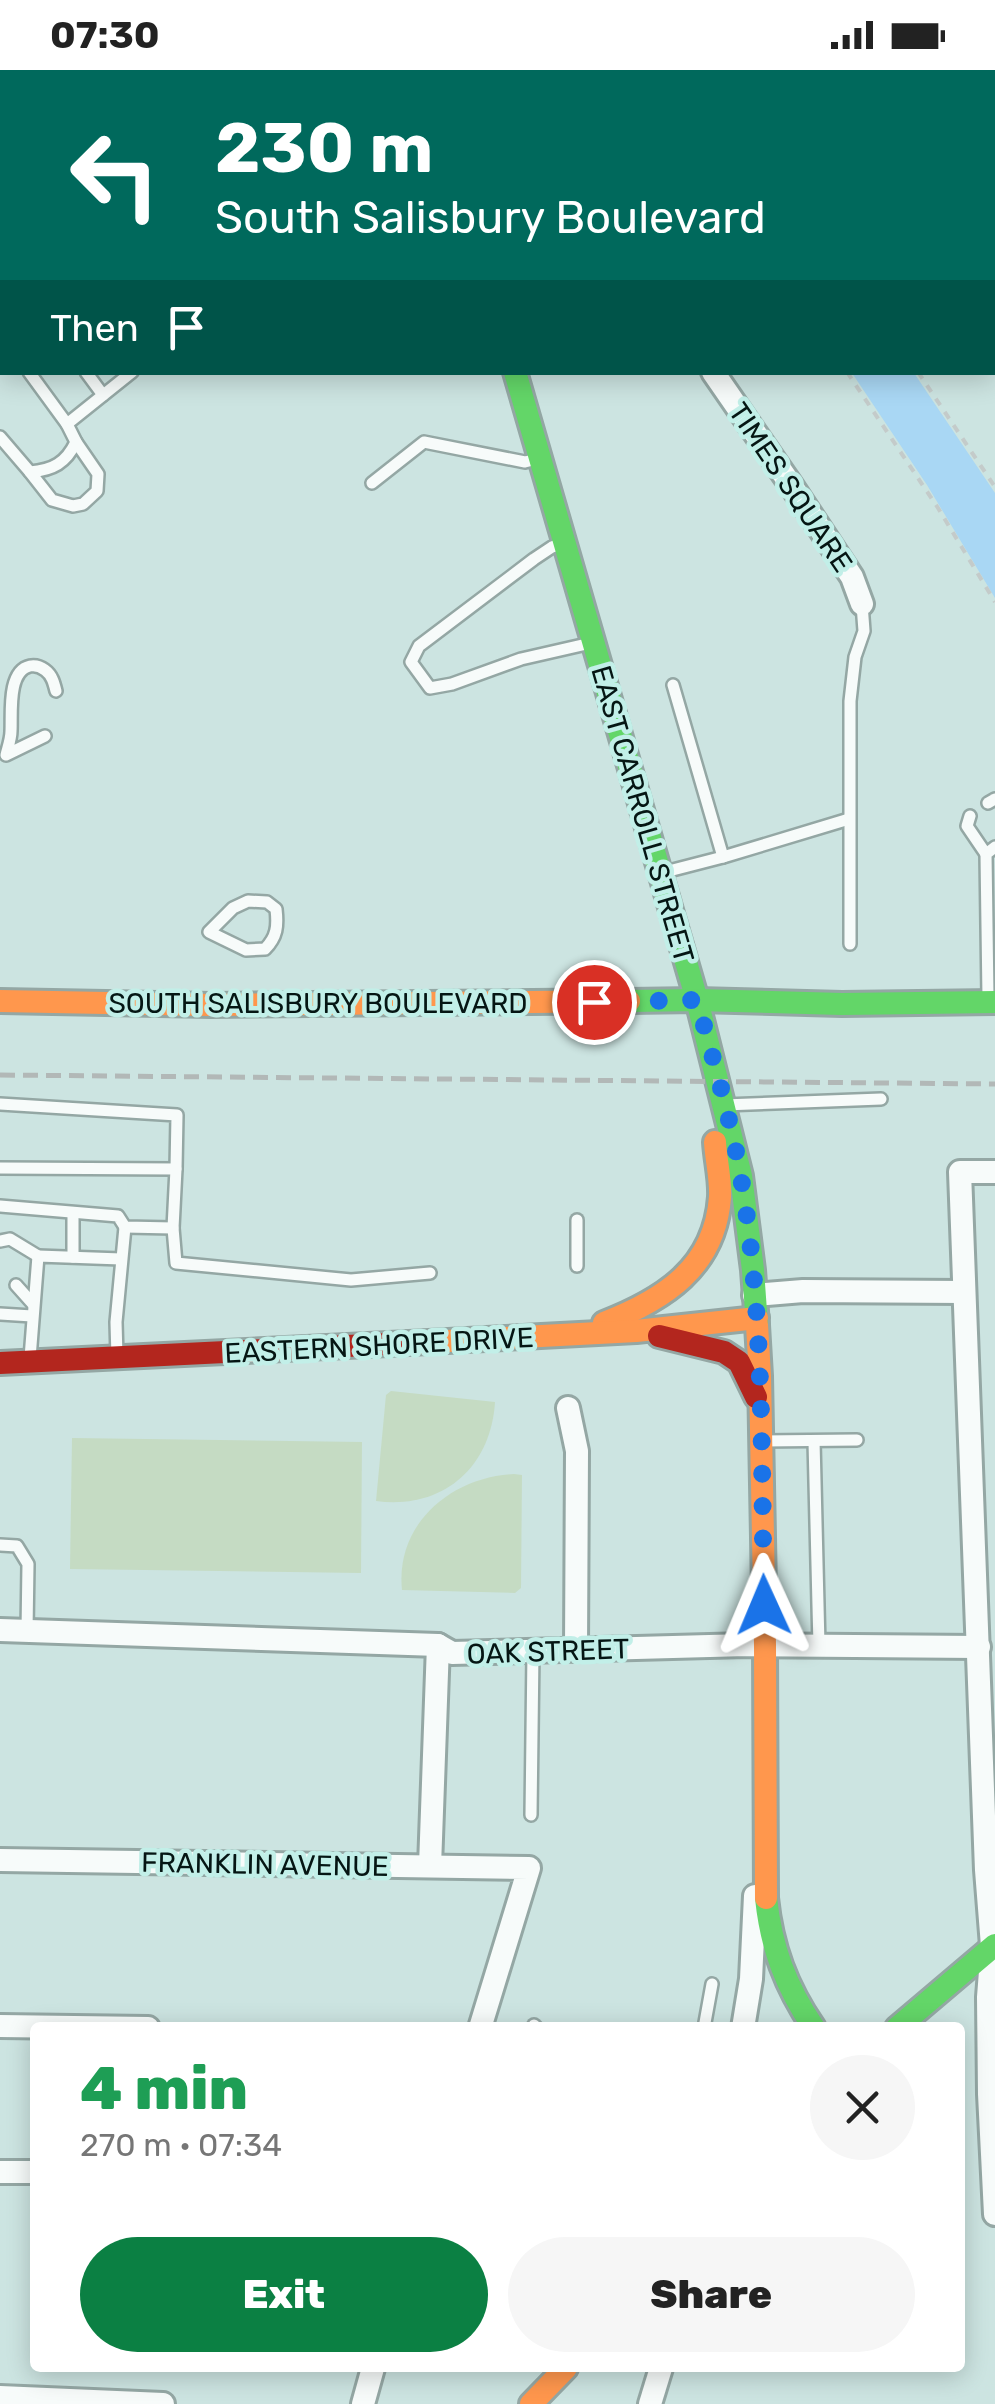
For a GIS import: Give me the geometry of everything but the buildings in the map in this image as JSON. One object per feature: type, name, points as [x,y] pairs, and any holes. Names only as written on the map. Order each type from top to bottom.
[{"type":"main road","name":"EAST CARROLL STREET","points":[[516,375],[697,1000],[741,1176],[756,1306],[762,1441],[768,1922],[777,1962],[794,2001],[810,2022]]},
{"type":"main road","name":"SOUTH SALISBURY BOULEVARD","points":[[0,1001],[211,1005],[697,1000],[842,1004],[992,1002]]},
{"type":"main road","points":[[571,1335],[642,1309],[670,1291],[692,1270],[704,1250],[719,1205],[720,1178],[714,1146],[724,1105]]},
{"type":"main road","name":"EASTERN SHORE DRIVE","points":[[0,1363],[636,1331],[756,1306]]},
{"type":"main road","points":[[636,1331],[724,1352],[739,1362],[760,1406]]},
{"type":"main road","points":[[904,2022],[994,1946]]},
{"type":"main road","points":[[532,2404],[562,2372]]},
{"type":"street","name":"TIMES SQUARE","points":[[715,375],[852,577],[862,604]]},
{"type":"street","points":[[995,1172],[960,1172],[986,1870],[994,1946],[988,1997],[988,2074],[995,2214]]},
{"type":"street","points":[[756,1306],[802,1291],[964,1292]]},
{"type":"street","points":[[568,1408],[577,1451],[576,1650]]},
{"type":"street","name":"OAK STREET","points":[[0,1630],[438,1645],[452,1654],[765,1645],[979,1647]]},
{"type":"street","points":[[430,1866],[438,1645]]},
{"type":"street","points":[[744,2022],[751,1980],[755,1886],[765,1859]]},
{"type":"street","name":"FRANKLIN AVENUE","points":[[0,1860],[529,1868],[482,2022]]},
{"type":"street","points":[[0,2026],[30,2026]]},
{"type":"street","points":[[0,2172],[30,2172]]},
{"type":"street","points":[[363,2404],[372,2372]]},
{"type":"street","points":[[650,2404],[659,2372]]},
{"type":"street","points":[[0,2398],[164,2404]]},
{"type":"lane","points":[[0,437],[52,500],[73,506],[84,504],[96,491],[98,474],[31,375]]},
{"type":"lane","points":[[88,375],[103,396]]},
{"type":"lane","points":[[67,424],[128,375]]},
{"type":"lane","points":[[30,472],[50,470],[70,456],[76,442]]},
{"type":"lane","points":[[372,483],[424,442],[525,462],[539,458]]},
{"type":"lane","points":[[563,543],[534,559],[419,646],[411,662],[430,688],[521,659],[592,643]]},
{"type":"lane","points":[[850,944],[850,700],[864,631],[862,604]]},
{"type":"lane","points":[[3,758],[11,731],[18,673],[26,667],[44,668],[54,680],[56,691]]},
{"type":"lane","points":[[672,685],[723,857]]},
{"type":"lane","points":[[3,758],[45,736]]},
{"type":"lane","points":[[970,816],[968,826],[991,850],[992,1002]]},
{"type":"lane","points":[[661,873],[850,819]]},
{"type":"lane","points":[[248,901],[267,902],[276,909],[274,940],[265,949],[246,950],[209,932],[233,908],[248,901]]},
{"type":"lane","points":[[724,1105],[881,1099]]},
{"type":"lane","points":[[0,1104],[176,1115],[176,1263],[350,1280],[430,1273]]},
{"type":"lane","points":[[0,1168],[176,1170]]},
{"type":"lane","points":[[0,1206],[118,1216],[124,1227],[116,1358]]},
{"type":"lane","points":[[72,1257],[73,1214]]},
{"type":"lane","points":[[577,1266],[578,1220]]},
{"type":"lane","points":[[124,1227],[173,1228]]},
{"type":"lane","points":[[0,1241],[10,1240],[38,1256],[122,1259]]},
{"type":"lane","points":[[29,1362],[38,1256]]},
{"type":"lane","points":[[16,1285],[32,1310]]},
{"type":"lane","points":[[0,1314],[32,1310]]},
{"type":"lane","points":[[762,1441],[857,1440]]},
{"type":"lane","points":[[814,1441],[820,1646]]},
{"type":"lane","points":[[0,1545],[17,1546],[28,1564],[27,1631]]},
{"type":"lane","points":[[531,1815],[533,1651]]},
{"type":"lane","points":[[705,2022],[712,1984]]},
{"type":"path","points":[[849,375],[995,602]]},
{"type":"path","points":[[920,375],[995,487]]},
{"type":"green space","points":[[391,1391],[495,1402],[484,1447],[473,1465],[459,1480],[422,1499],[376,1501],[386,1395]]},
{"type":"green space","points":[[72,1438],[362,1442],[361,1573],[70,1569]]},
{"type":"green space","points":[[522,1475],[521,1588],[515,1593],[402,1590],[402,1566],[408,1544],[432,1508],[469,1484]]},
{"type":"water","points":[[853,375],[915,375],[995,493],[995,598],[927,485]]},
{"type":"railway","points":[[0,1075],[995,1084]]},
{"type":"traffic: fast","points":[[516,375],[697,1000],[741,1176],[757,1325]]},
{"type":"traffic: fast","points":[[629,1001],[995,1002]]},
{"type":"traffic: fast","points":[[766,1898],[781,1966],[810,2022]]},
{"type":"traffic: fast","points":[[904,2022],[995,1945]]},
{"type":"traffic: slow","points":[[0,1001],[211,1005],[629,1001]]},
{"type":"traffic: slow","points":[[604,1323],[665,1292],[697,1262],[716,1222],[720,1197],[715,1142]]},
{"type":"traffic: slow","points":[[409,1343],[636,1331],[757,1318]]},
{"type":"traffic: slow","points":[[757,1325],[766,1898]]},
{"type":"traffic: slow","points":[[531,2404],[562,2372]]},
{"type":"traffic: jam","points":[[659,1336],[724,1352],[739,1362],[756,1397]]},
{"type":"traffic: jam","points":[[0,1363],[409,1343]]},
{"type":"route","points":[[594,1002],[697,1000],[741,1176],[749,1236],[760,1376],[764,1605]]}]
